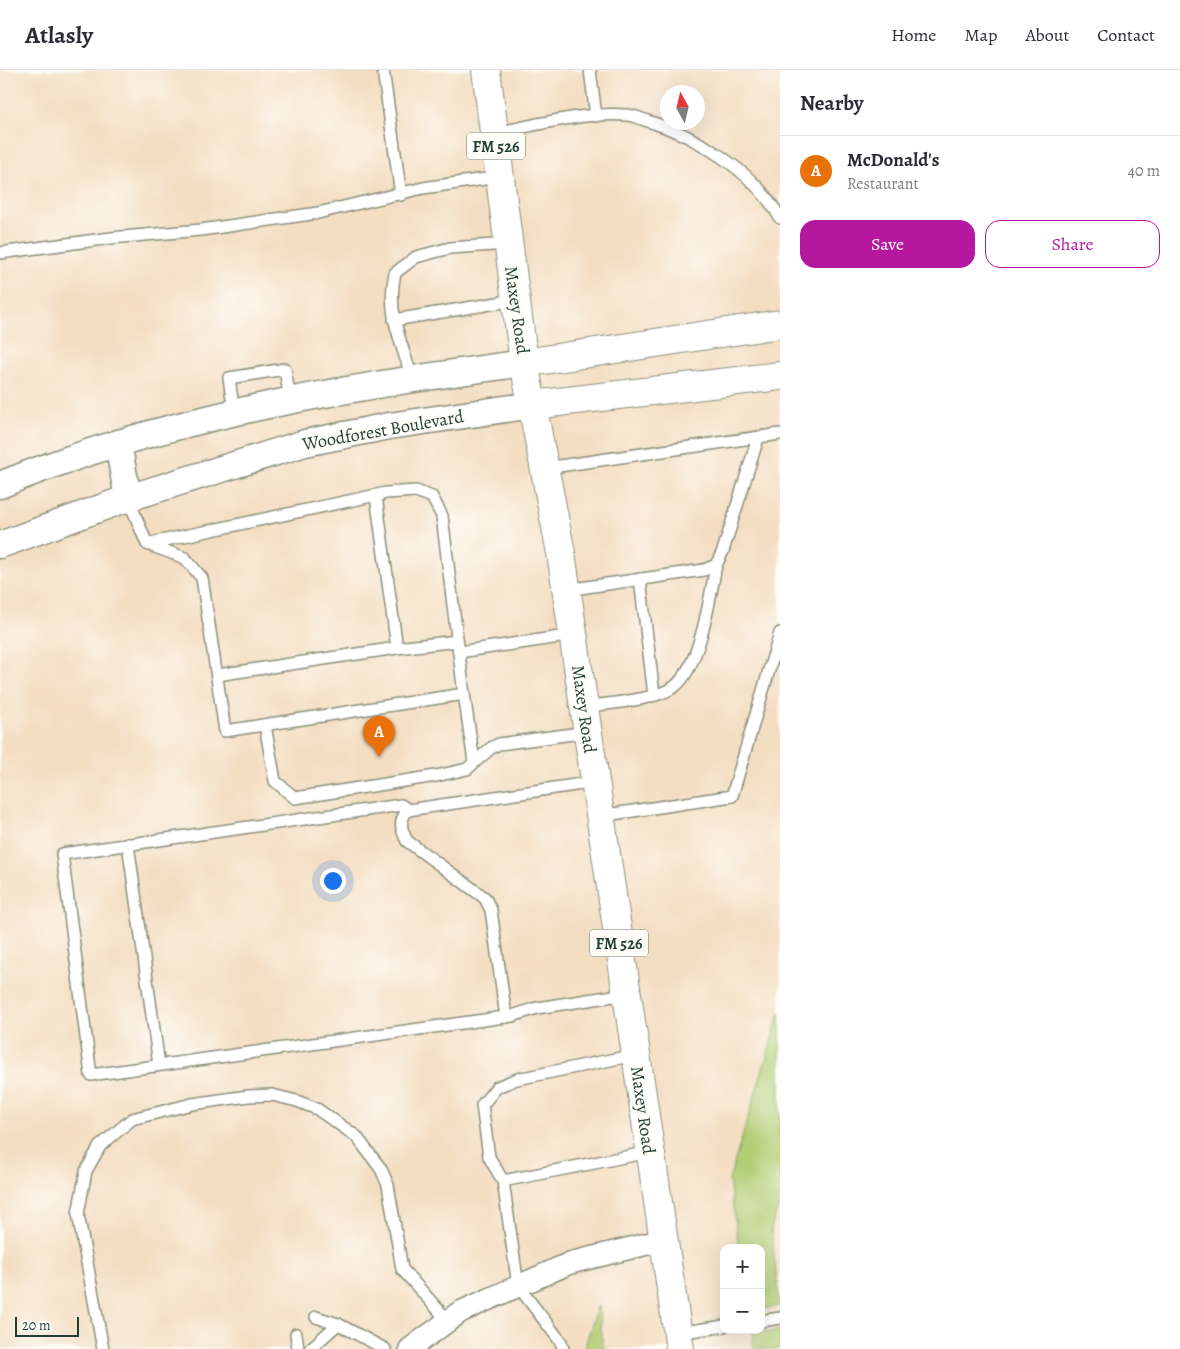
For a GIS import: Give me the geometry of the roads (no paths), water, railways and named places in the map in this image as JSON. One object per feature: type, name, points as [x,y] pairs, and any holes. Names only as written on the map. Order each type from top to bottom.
[{"type":"main road","name":"Maxey Road","points":[[486,70],[524,362],[534,405],[566,590],[678,1341]]},
{"type":"main road","points":[[524,362],[780,324]]},
{"type":"main road","name":"Woodforest Boulevard","points":[[534,405],[780,376]]},
{"type":"street","points":[[0,485],[46,466],[186,423],[347,388],[524,362]]},
{"type":"street","name":"Woodforest Boulevard","points":[[0,545],[128,498],[305,443],[389,426],[534,405]]},
{"type":"street","points":[[118,444],[128,498]]},
{"type":"street","points":[[410,1349],[460,1312],[518,1286],[570,1264],[663,1240]]},
{"type":"lane","points":[[383,70],[402,195]]},
{"type":"lane","points":[[590,70],[596,116]]},
{"type":"lane","points":[[494,133],[596,116],[628,115],[670,128],[708,147],[740,171],[774,207],[779,215]]},
{"type":"lane","points":[[0,252],[111,238],[201,230],[318,213],[402,195],[423,188],[500,177]]},
{"type":"lane","points":[[412,378],[394,320],[390,294],[395,273],[416,257],[450,248],[508,244]]},
{"type":"lane","points":[[394,320],[516,300]]},
{"type":"lane","points":[[234,413],[229,378],[285,369],[290,400]]},
{"type":"lane","points":[[545,468],[780,434]]},
{"type":"lane","points":[[265,725],[276,780],[295,798],[436,776],[467,769],[500,744],[586,719],[673,687],[689,672],[705,621],[716,565],[723,551],[758,438]]},
{"type":"lane","points":[[147,544],[376,496],[416,491],[432,497],[442,516],[474,762]]},
{"type":"lane","points":[[376,496],[397,648]]},
{"type":"lane","points":[[128,498],[147,544],[185,558],[202,578],[225,731],[464,694]]},
{"type":"lane","points":[[566,590],[704,570],[716,565]]},
{"type":"lane","points":[[640,579],[654,694]]},
{"type":"lane","points":[[600,816],[732,796],[780,633]]},
{"type":"lane","points":[[216,675],[397,648],[458,646],[573,635]]},
{"type":"lane","points":[[595,782],[408,810],[401,805],[62,854],[91,1075],[506,1017],[537,1008],[626,994]]},
{"type":"lane","points":[[408,810],[401,822],[401,831],[407,842],[485,898],[491,910],[506,1017]]},
{"type":"lane","points":[[128,844],[159,1065]]},
{"type":"lane","points":[[563,1349],[561,1342],[518,1286],[503,1181],[489,1157],[482,1105],[497,1087],[517,1080],[635,1055]]},
{"type":"lane","points":[[103,1349],[78,1214],[86,1171],[100,1146],[132,1118],[192,1104],[248,1096],[272,1095],[297,1101],[317,1109],[356,1136],[381,1169],[388,1186],[402,1269],[449,1322]]},
{"type":"lane","points":[[503,1181],[650,1152]]},
{"type":"lane","points":[[316,1317],[338,1324],[385,1349]]},
{"type":"lane","points":[[765,1320],[780,1318]]},
{"type":"lane","points":[[310,1349],[338,1324]]},
{"type":"lane","points":[[678,1341],[720,1327]]},
{"type":"lane","points":[[296,1334],[298,1349]]},
{"type":"place","name":"McDonald's","points":[[379,757]]}]
